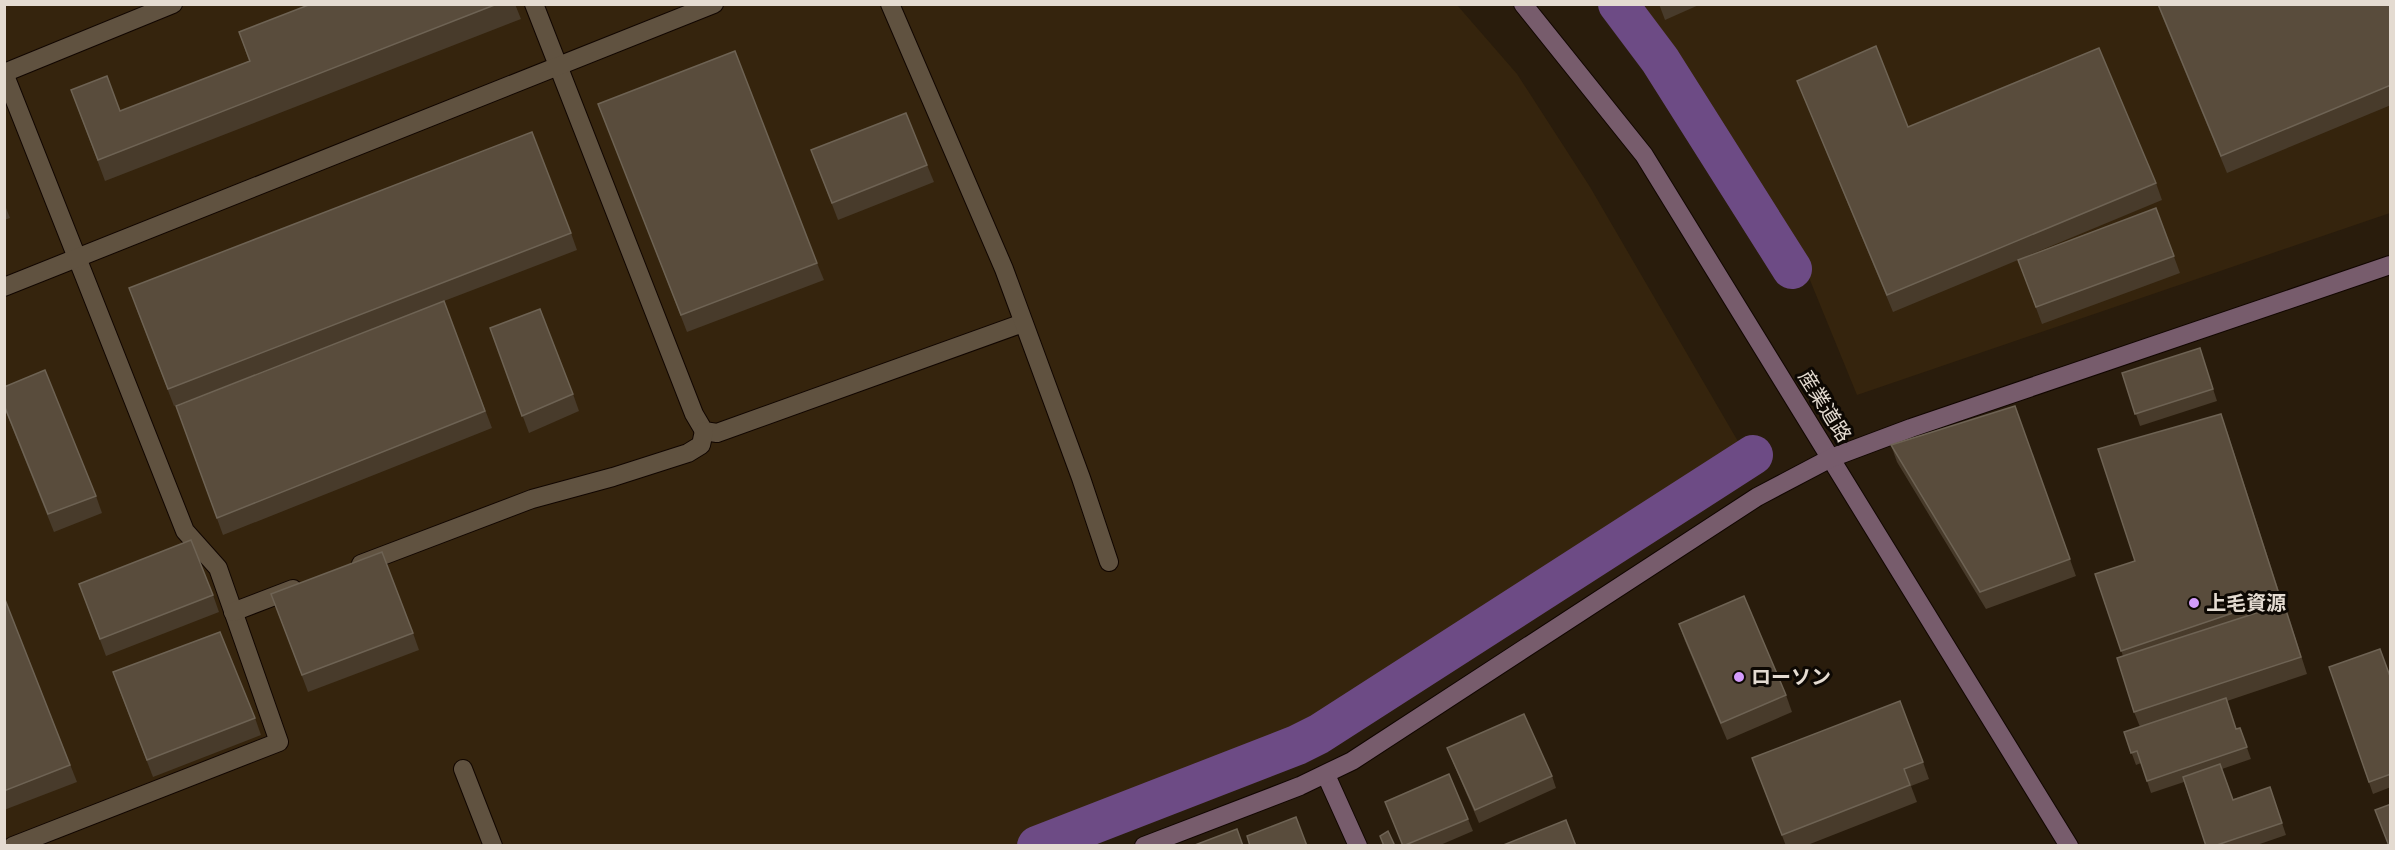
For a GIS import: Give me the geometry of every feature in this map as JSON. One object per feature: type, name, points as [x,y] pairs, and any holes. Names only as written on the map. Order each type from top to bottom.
[{"type":"street","name":"産業道路","points":[[1523,4],[1644,155],[2069,846]]},
{"type":"street","points":[[1144,846],[1326,775],[1757,497],[1831,458],[1911,428],[2391,265]]},
{"type":"street","points":[[1326,775],[1358,846]]},
{"type":"lane","points":[[13,846],[279,742],[218,568],[185,531],[4,73],[173,4]]},
{"type":"lane","points":[[343,570],[532,499],[613,477],[688,453],[701,445],[704,431],[694,414],[534,4]]},
{"type":"lane","points":[[4,287],[714,4]]},
{"type":"lane","points":[[890,4],[1004,269],[1081,477],[1109,562]]},
{"type":"lane","points":[[704,431],[717,433],[1023,323]]},
{"type":"lane","points":[[233,612],[310,583]]},
{"type":"lane","points":[[463,769],[493,846]]},
{"type":"shaded area","points":[[5,5],[1457,5],[1517,74],[1590,187],[1743,450],[1303,734],[1019,845],[5,846]]},
{"type":"shaded area","points":[[1632,5],[2390,5],[2390,213],[1857,395],[1803,263],[1683,73]]},
{"type":"building","points":[[311,4],[497,4],[98,160],[71,90],[107,76],[120,111],[250,61],[239,32]]},
{"type":"building","points":[[2158,4],[2391,4],[2391,85],[2221,156]]},
{"type":"building","points":[[1876,46],[1908,127],[2099,48],[2156,183],[1887,295],[1797,81]]},
{"type":"building","points":[[735,51],[817,263],[681,315],[598,104]]},
{"type":"building","points":[[906,113],[927,165],[832,203],[811,150]]},
{"type":"building","points":[[532,132],[571,233],[168,389],[129,288]]},
{"type":"building","points":[[2156,208],[2174,256],[2036,307],[2018,260]]},
{"type":"building","points":[[444,301],[485,411],[217,518],[176,406]]},
{"type":"building","points":[[540,309],[573,394],[522,416],[490,328]]},
{"type":"building","points":[[2200,348],[2213,389],[2135,414],[2122,373]]},
{"type":"building","points":[[45,370],[96,496],[48,514],[4,405],[4,387]]},
{"type":"building","points":[[2015,406],[2070,559],[1980,592],[1891,445]]},
{"type":"building","points":[[2221,414],[2280,597],[2121,651],[2095,574],[2135,561],[2098,449]]},
{"type":"building","points":[[191,540],[213,595],[100,639],[79,584]]},
{"type":"building","points":[[382,552],[413,633],[302,675],[271,594]]},
{"type":"building","name":"ローソン","points":[[1744,596],[1786,695],[1721,723],[1679,624]]},
{"type":"building","points":[[4,597],[70,765],[4,791]]},
{"type":"building","points":[[2284,604],[2301,657],[2134,712],[2117,658]]},
{"type":"building","points":[[220,632],[255,718],[147,760],[113,672]]},
{"type":"building","points":[[2380,649],[2391,679],[2391,774],[2369,782],[2329,667]]},
{"type":"building","points":[[2226,698],[2236,729],[2240,728],[2247,747],[2147,781],[2137,751],[2131,753],[2124,732]]},
{"type":"building","points":[[1900,701],[1923,762],[1904,769],[1910,785],[1782,835],[1752,758]]},
{"type":"building","points":[[1524,714],[1552,776],[1475,810],[1447,748]]},
{"type":"building","points":[[2220,764],[2233,800],[2270,787],[2282,823],[2214,846],[2206,846],[2183,777]]},
{"type":"building","points":[[1449,774],[1468,819],[1403,846],[1385,802]]},
{"type":"building","points":[[2391,804],[2391,846],[2389,846],[2375,810]]},
{"type":"building","points":[[1296,817],[1307,846],[1250,846],[1247,836]]},
{"type":"building","points":[[1566,820],[1576,846],[1501,846]]},
{"type":"building","points":[[1237,829],[1243,846],[1195,845]]},
{"type":"building","points":[[1388,831],[1395,846],[1384,846],[1380,836]]},
{"type":"waterway","points":[[1618,4],[1660,60],[1792,269]]},
{"type":"waterway","points":[[1037,846],[1297,745],[1319,734],[1753,455]]},
{"type":"place","name":"上毛資源","points":[[2194,603]]},
{"type":"place","name":"ローソン","points":[[1739,677]]}]
